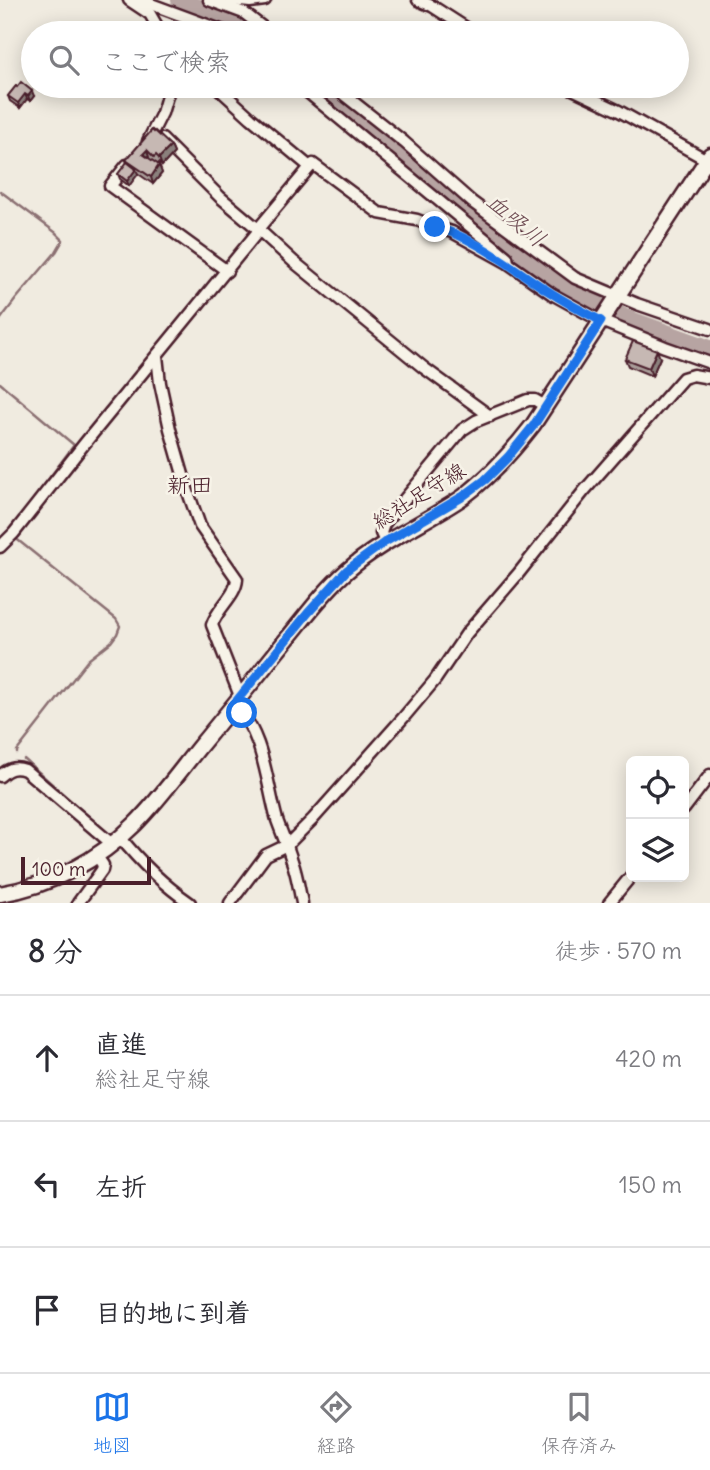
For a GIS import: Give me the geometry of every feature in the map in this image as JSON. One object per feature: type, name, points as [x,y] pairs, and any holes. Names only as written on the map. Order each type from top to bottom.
[{"type":"main road","name":"総社足守線","points":[[0,894],[60,876],[116,841],[151,806],[327,590],[347,570],[385,542],[438,512],[485,480],[508,457],[534,425],[708,158]]},
{"type":"street","points":[[129,0],[149,14],[154,21]]},
{"type":"street","points":[[140,0],[197,21]]},
{"type":"street","points":[[209,0],[244,13],[254,21]]},
{"type":"street","points":[[231,0],[265,0]]},
{"type":"street","points":[[418,0],[455,21]]},
{"type":"street","points":[[142,148],[150,139],[167,98]]},
{"type":"street","points":[[229,98],[310,167]]},
{"type":"street","points":[[315,98],[507,257],[508,263]]},
{"type":"street","points":[[347,98],[404,142],[472,202],[575,278],[616,298],[710,329]]},
{"type":"street","points":[[591,98],[708,158]]},
{"type":"street","points":[[153,131],[219,197],[294,262],[424,368],[491,415]]},
{"type":"street","points":[[134,157],[110,186],[226,271]]},
{"type":"street","points":[[0,547],[313,164],[379,213],[417,220],[452,232],[508,263],[552,294],[664,347],[710,363]]},
{"type":"street","points":[[157,356],[170,429],[200,526],[237,579],[236,587],[212,625],[237,700],[267,772],[302,903]]},
{"type":"street","points":[[230,903],[266,855],[287,845],[313,819],[427,690],[467,633],[584,491],[683,378],[693,375],[710,378]]},
{"type":"street","points":[[385,542],[382,533],[384,524],[462,430],[476,421],[528,400],[536,400],[545,406]]},
{"type":"street","points":[[0,776],[9,769],[25,770],[130,850],[190,903]]},
{"type":"street","points":[[689,802],[710,775]]},
{"type":"street","points":[[78,903],[102,870],[103,865],[96,855]]},
{"type":"street","points":[[609,903],[626,882]]},
{"type":"building","points":[[21,82],[22,98],[18,103],[8,96]]},
{"type":"building","points":[[152,130],[171,146],[159,158],[147,150],[143,154],[159,165],[151,177],[126,160]]},
{"type":"building","points":[[127,162],[136,169],[127,181],[118,174]]},
{"type":"building","points":[[633,341],[657,350],[649,368],[625,359]]},
{"type":"waterway","name":"血吸川","points":[[179,0],[232,21]]},
{"type":"waterway","name":"血吸川","points":[[333,98],[543,272],[625,317],[710,348]]},
{"type":"waterway","points":[[0,191],[63,240],[0,320]]},
{"type":"waterway","points":[[0,383],[74,445],[14,525]]},
{"type":"waterway","points":[[14,537],[116,619],[120,626],[111,642],[88,660],[17,753]]},
{"type":"waterway","points":[[24,759],[89,817]]},
{"type":"district","name":"新田","points":[[190,485]]},
{"type":"route","points":[[242,713],[234,704],[347,570],[385,542],[462,497],[485,480],[508,457],[534,425],[601,321],[552,294],[471,241],[435,227]]}]
